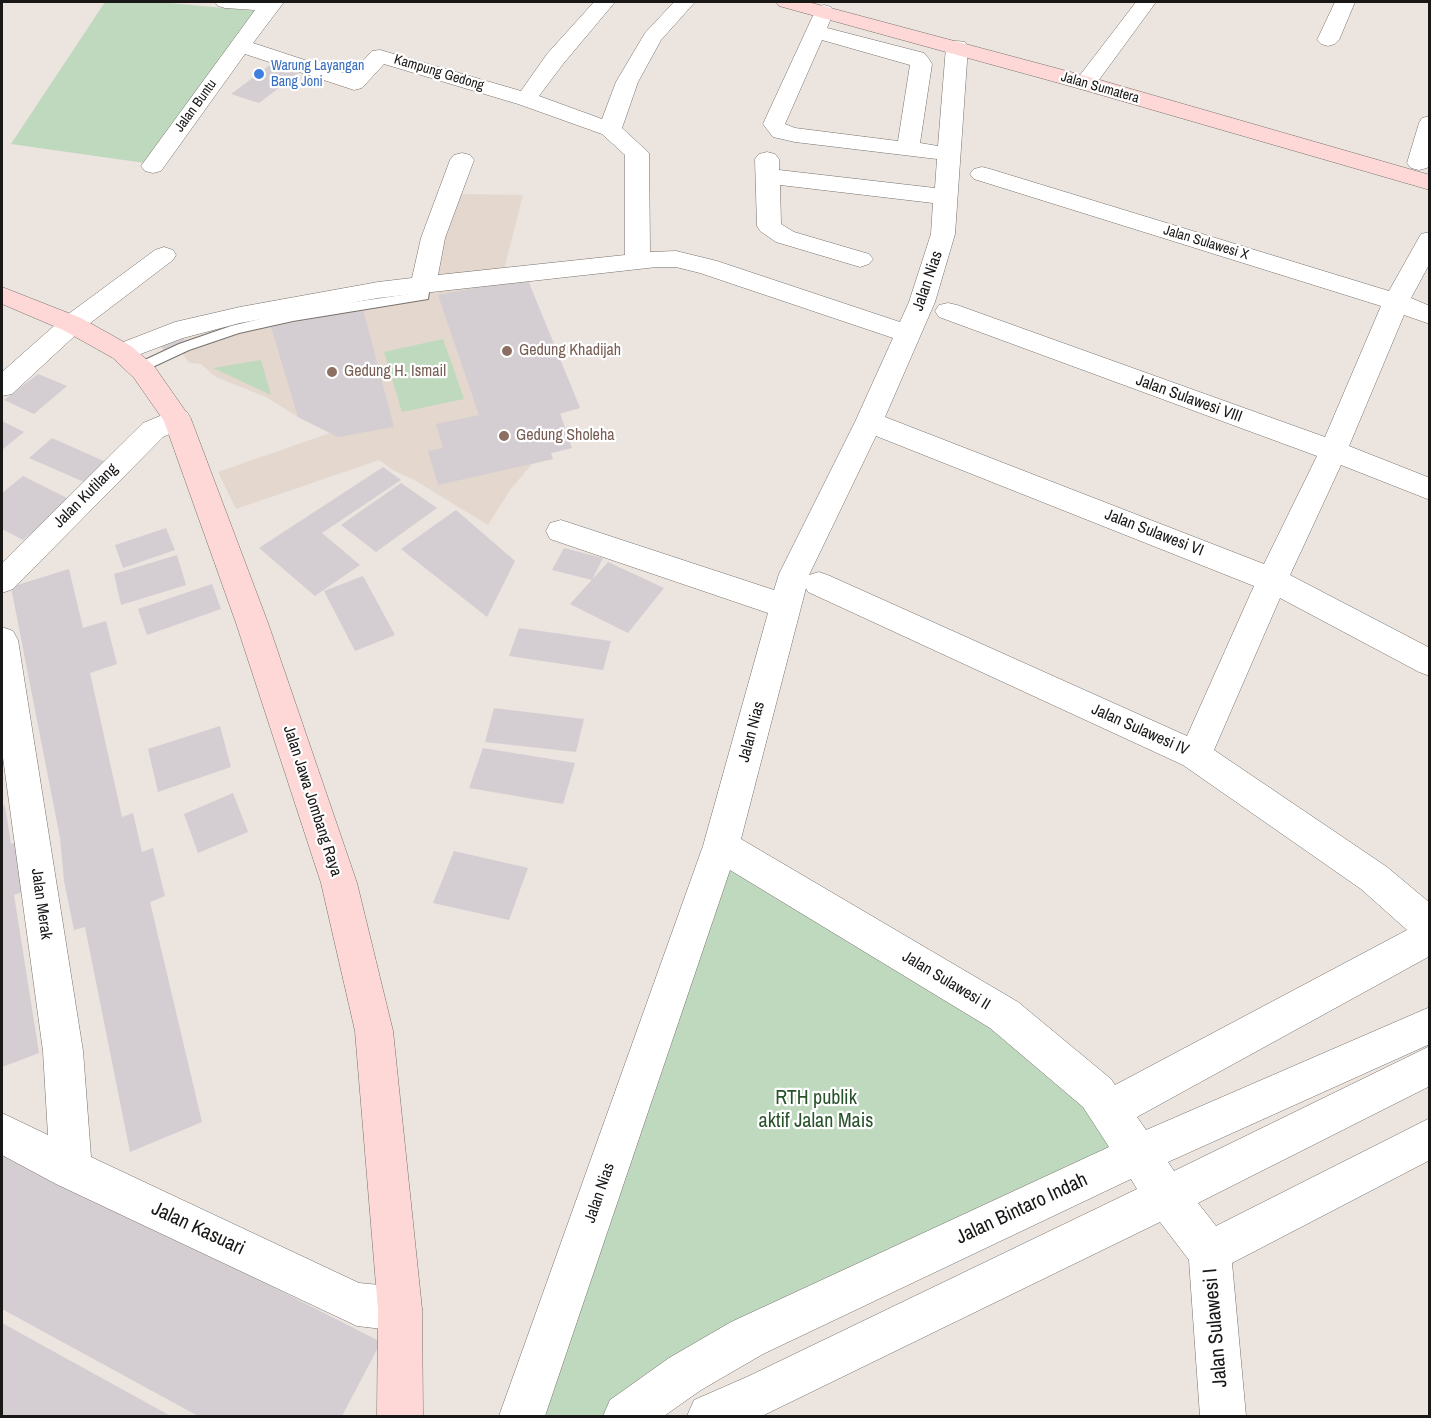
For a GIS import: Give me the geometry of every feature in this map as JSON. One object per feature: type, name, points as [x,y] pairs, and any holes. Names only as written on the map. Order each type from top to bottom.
[{"type":"main road","name":"Jalan Sumatera","points":[[786,2],[1423,172]]},
{"type":"main road","name":"Jalan Jawa Jombang Raya","points":[[2,295],[72,324],[130,360],[177,419],[255,634],[339,883],[374,1031],[400,1309],[400,1416]]},
{"type":"street","points":[[225,2],[255,4],[272,2]]},
{"type":"street","points":[[240,46],[272,2]]},
{"type":"street","points":[[526,99],[555,59],[605,2]]},
{"type":"street","points":[[610,129],[627,82],[652,37],[685,2]]},
{"type":"street","points":[[1085,83],[1146,2]]},
{"type":"street","points":[[1328,40],[1345,2]]},
{"type":"street","points":[[824,11],[774,124],[777,128],[782,132],[795,135],[950,154]]},
{"type":"street","points":[[814,32],[916,58],[921,64],[908,149]]},
{"type":"street","name":"Kampung Gedong","points":[[240,46],[354,82],[380,56],[526,99],[610,129],[637,153],[638,262]]},
{"type":"street","name":"Jalan Buntu","points":[[153,166],[240,46]]},
{"type":"street","name":"Jalan Nias","points":[[522,1416],[721,846],[794,574],[870,422],[922,302],[943,234],[957,47]]},
{"type":"street","points":[[1423,172],[1430,123]]},
{"type":"street","points":[[423,285],[439,220],[462,160]]},
{"type":"street","points":[[860,259],[785,237],[769,226],[766,168],[947,197]]},
{"type":"street","name":"Jalan Sulawesi X","points":[[982,174],[1396,302],[1430,316]]},
{"type":"street","points":[[1195,755],[1272,580],[1333,451],[1396,302],[1430,239]]},
{"type":"street","points":[[2,387],[72,324],[164,255]]},
{"type":"street","points":[[130,360],[175,331],[240,315],[378,290],[676,259],[708,267],[908,334]]},
{"type":"street","name":"Jalan Sulawesi VIII","points":[[948,311],[1333,451],[1430,490]]},
{"type":"street","name":"Jalan Kutilang","points":[[2,581],[153,430],[177,419]]},
{"type":"street","name":"Jalan Sulawesi VI","points":[[870,422],[1272,580],[1430,663]]},
{"type":"street","points":[[561,531],[785,606]]},
{"type":"street","name":"Jalan Sulawesi IV","points":[[819,584],[1195,755],[1374,878],[1430,927]]},
{"type":"street","name":"Jalan Merak","points":[[2,640],[63,1051],[71,1169]]},
{"type":"street","name":"Jalan Sulawesi II","points":[[721,846],[1004,1016],[1097,1093],[1139,1154]]},
{"type":"street","points":[[1108,1111],[1430,937]]},
{"type":"street","name":"Jalan Bintaro Indah","points":[[626,1416],[685,1374],[747,1338],[1139,1154],[1430,1025]]},
{"type":"street","points":[[710,1416],[765,1392],[1167,1197],[1430,1065]]},
{"type":"street","name":"Jalan Kasuari","points":[[2,1132],[71,1169],[357,1304],[400,1309]]},
{"type":"street","points":[[1210,1252],[1430,1138]]},
{"type":"street","name":"Jalan Sulawesi I","points":[[1139,1154],[1167,1197],[1210,1252],[1223,1416]]},
{"type":"shaded area","points":[[456,194],[523,195],[501,281],[527,278],[580,408],[560,414],[572,448],[551,453],[553,459],[532,464],[510,490],[488,525],[379,460],[236,509],[218,472],[330,433],[266,397],[216,377],[201,364],[189,363],[177,346],[182,336],[184,339],[295,311],[425,290]]},
{"type":"green space","points":[[105,2],[159,2],[256,11],[145,163],[11,144]]},
{"type":"green space","points":[[443,339],[464,399],[402,412],[384,352]]},
{"type":"green space","points":[[261,360],[271,395],[213,368]]},
{"type":"green space","name":"RTH publik aktif Jalan Mais","points":[[721,846],[1004,1015],[1139,1154],[874,1278],[611,1416],[522,1416]]},
{"type":"building","points":[[278,59],[305,68],[259,103],[231,94]]},
{"type":"building","name":"Gedung Khadijah","points":[[527,278],[580,408],[560,413],[572,448],[551,453],[553,459],[438,485],[428,451],[443,448],[436,424],[479,415],[438,295]]},
{"type":"building","name":"Gedung H. Ismail","points":[[363,309],[394,427],[338,437],[298,417],[271,327]]},
{"type":"building","points":[[182,336],[186,343],[165,351],[159,345]]},
{"type":"building","points":[[38,374],[67,386],[34,414],[4,400]]},
{"type":"building","points":[[2,421],[24,432],[2,450]]},
{"type":"building","points":[[52,438],[106,462],[84,482],[29,458]]},
{"type":"building","points":[[383,467],[401,480],[322,533],[360,565],[315,596],[259,548]]},
{"type":"building","points":[[23,476],[71,500],[23,540],[2,529],[2,493]]},
{"type":"building","points":[[401,483],[437,508],[376,552],[341,525]]},
{"type":"building","points":[[456,510],[515,561],[487,617],[401,549]]},
{"type":"building","points":[[166,528],[175,550],[123,568],[115,545]]},
{"type":"building","points":[[564,548],[603,558],[592,580],[552,570]]},
{"type":"building","points":[[177,555],[186,585],[121,605],[114,574]]},
{"type":"building","points":[[608,562],[664,588],[628,633],[570,604]]},
{"type":"building","points":[[69,569],[83,628],[106,621],[117,664],[90,673],[122,817],[133,813],[142,852],[153,848],[165,896],[150,902],[202,1122],[130,1152],[85,927],[74,930],[64,881],[60,838],[11,587]]},
{"type":"building","points":[[363,576],[395,635],[355,651],[324,591]]},
{"type":"building","points":[[212,584],[221,609],[147,635],[138,609]]},
{"type":"building","points":[[519,628],[611,641],[603,670],[509,656]]},
{"type":"building","points":[[494,708],[584,719],[576,752],[485,742]]},
{"type":"building","points":[[220,726],[231,767],[158,792],[148,749]]},
{"type":"building","points":[[483,748],[575,763],[563,804],[469,788]]},
{"type":"building","points":[[233,793],[248,832],[198,853],[184,814]]},
{"type":"building","points":[[5,805],[11,844],[24,840],[31,889],[14,895],[39,1053],[2,1067],[2,806]]},
{"type":"building","points":[[454,851],[528,868],[509,920],[433,903]]},
{"type":"building","points":[[2,1149],[381,1342],[342,1416],[198,1416],[2,1309]]},
{"type":"building","points":[[2,1323],[167,1414],[172,1416],[2,1416]]},
{"type":"place","name":"Warung Layangan Bang Joni","points":[[259,74]]},
{"type":"place","name":"Gedung Khadijah","points":[[507,351]]},
{"type":"place","name":"Gedung H. Ismail","points":[[332,372]]},
{"type":"place","name":"Gedung Sholeha","points":[[504,436]]}]
